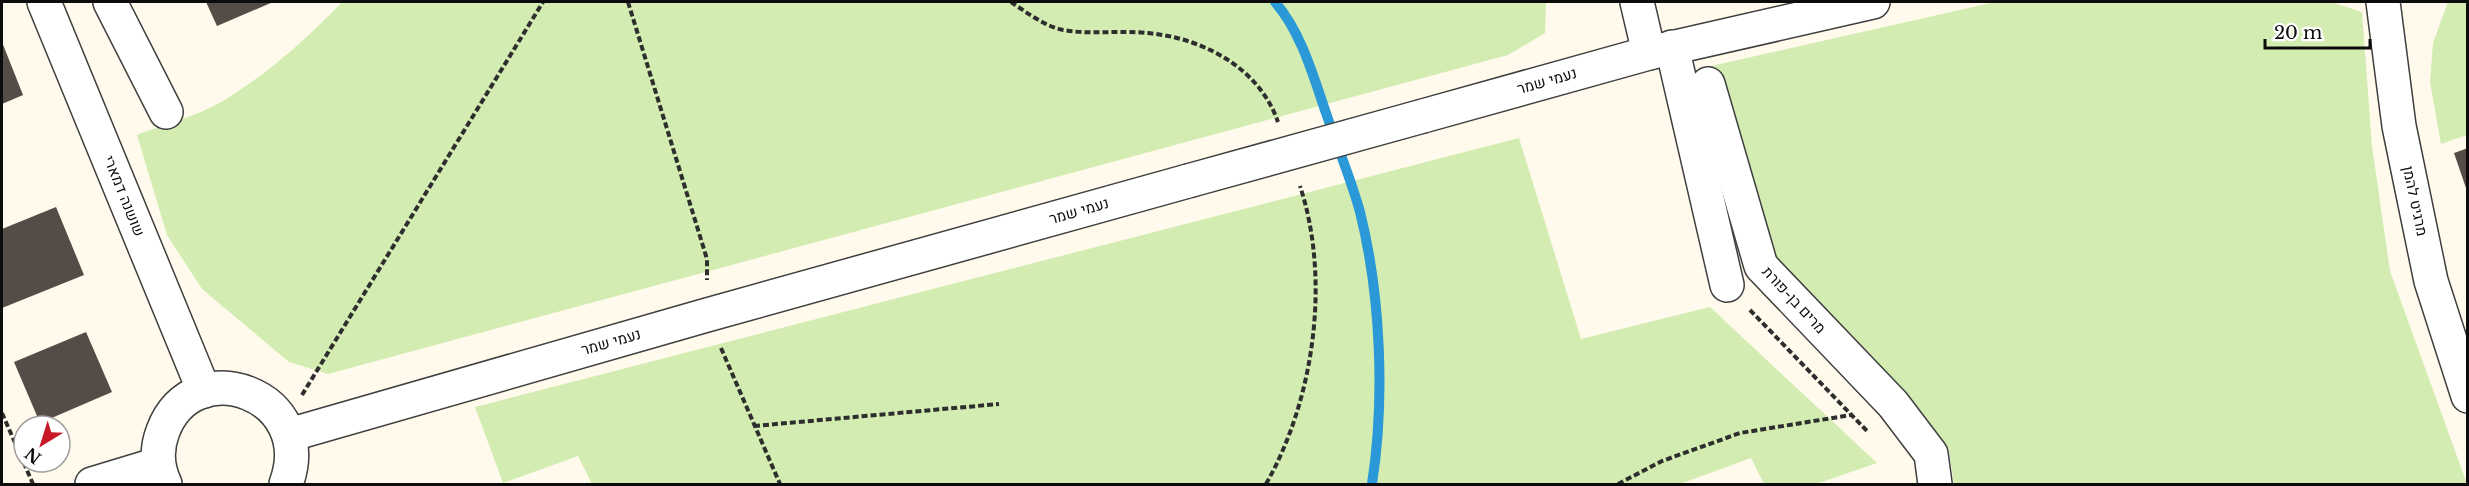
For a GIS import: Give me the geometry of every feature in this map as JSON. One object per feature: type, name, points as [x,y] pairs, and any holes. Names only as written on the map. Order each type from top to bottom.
[{"type":"street","points":[[110,2],[166,112]]},
{"type":"street","points":[[1636,2],[1661,50],[1727,285]]},
{"type":"street","name":"נעמי שמר","points":[[287,429],[1661,50],[1873,2]]},
{"type":"street","name":"מרגיט להמן","points":[[2383,2],[2399,126],[2431,281],[2468,396]]},
{"type":"street","name":"שושנה דמארי","points":[[51,6],[204,391]]},
{"type":"street","name":"מרים בן-פורת","points":[[1708,84],[1761,266],[1893,404],[1931,454],[1935,484]]},
{"type":"street","points":[[92,484],[162,474],[160,438],[168,420],[182,404],[204,391],[230,388],[255,395],[277,412],[287,429],[292,460],[286,484]]},
{"type":"path","points":[[287,429],[543,2]]},
{"type":"path","points":[[628,2],[707,259],[707,315],[780,484]]},
{"type":"path","points":[[1727,285],[1874,439]]},
{"type":"path","points":[[754,426],[999,404]]},
{"type":"path","points":[[2,413],[33,484]]},
{"type":"path","points":[[1618,484],[1662,461],[1740,433],[1852,415]]},
{"type":"green space","points":[[342,2],[1546,2],[1545,33],[1508,55],[328,374],[289,362],[202,289],[167,235],[137,135],[203,111],[239,91],[286,55]]},
{"type":"green space","points":[[1995,2],[2331,2],[2362,12],[2372,146],[2390,271],[2467,484],[1954,484],[1949,450],[1776,259],[1759,235],[1707,67]]},
{"type":"green space","points":[[2448,2],[2467,2],[2467,135],[2441,144],[2430,82],[2433,43]]},
{"type":"green space","points":[[1519,138],[1581,339],[1710,307],[1877,463],[1816,484],[1764,484],[1751,458],[1680,484],[592,484],[578,456],[503,483],[475,407]]},
{"type":"building","points":[[206,2],[273,2],[217,26]]},
{"type":"building","points":[[2,42],[23,95],[2,104]]},
{"type":"building","points":[[2468,148],[2468,191],[2467,191],[2454,153]]},
{"type":"building","points":[[56,207],[84,275],[2,308],[2,229]]},
{"type":"building","points":[[86,332],[112,392],[61,414],[36,414],[14,362]]},
{"type":"waterway","points":[[1275,2],[1299,40],[1311,69],[1360,212],[1367,244],[1373,278],[1379,348],[1379,418],[1372,484]]}]
